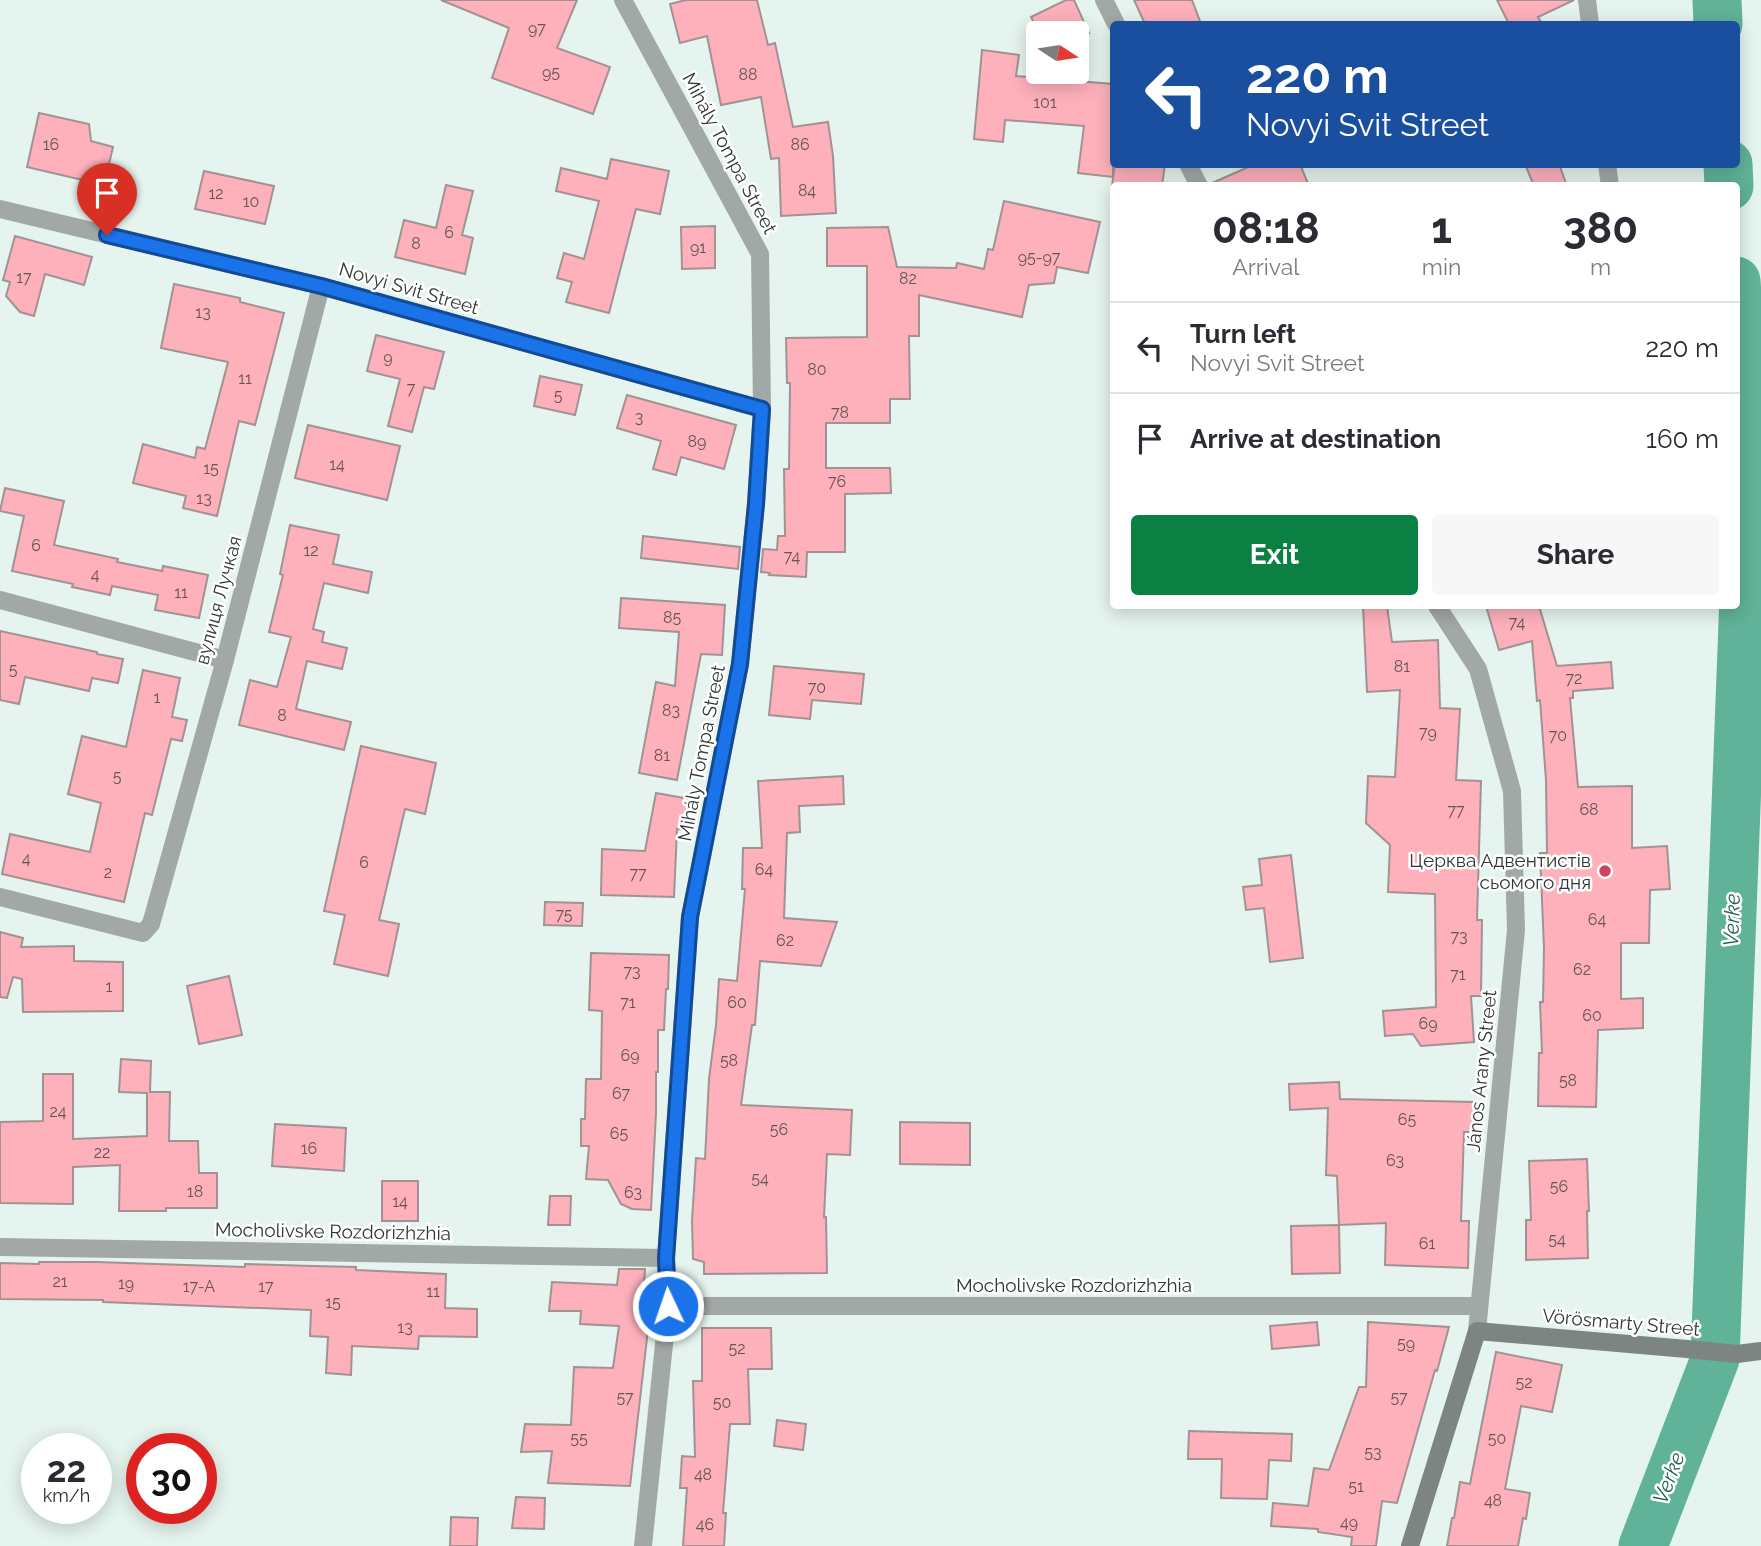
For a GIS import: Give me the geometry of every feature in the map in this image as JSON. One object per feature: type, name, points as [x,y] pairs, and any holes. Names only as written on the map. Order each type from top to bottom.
[{"type":"street","name":"Mihály Tompa Street","points":[[623,0],[760,254],[762,409],[756,504],[740,664],[690,917],[666,1258],[668,1306],[643,1546]]},
{"type":"street","points":[[1104,0],[1114,21]]},
{"type":"street","points":[[1587,0],[1590,21]]},
{"type":"street","name":"Novyi Svit Street","points":[[0,209],[321,286],[762,409]]},
{"type":"street","name":"вулиця Лучкая","points":[[0,897],[143,933],[151,924],[225,660],[321,286]]},
{"type":"street","points":[[0,600],[225,660]]},
{"type":"street","name":"János Arany Street","points":[[1410,1546],[1477,1331],[1516,930],[1512,791],[1478,669],[1439,609]]},
{"type":"street","name":"Mocholivske Rozdorizhzhia","points":[[0,1247],[666,1258]]},
{"type":"street","name":"Mocholivske Rozdorizhzhia","points":[[668,1306],[1479,1306]]},
{"type":"street","name":"Vörösmarty Street","points":[[1477,1331],[1737,1354],[1761,1351]]},
{"type":"building","points":[[441,0],[577,0],[557,48],[610,67],[593,114],[492,78],[509,28]]},
{"type":"building","points":[[686,0],[757,0],[768,45],[775,43],[793,127],[828,122],[836,213],[781,216],[779,158],[771,159],[761,97],[721,105],[707,36],[680,43],[670,4]]},
{"type":"building","points":[[1066,0],[1074,0],[1084,21],[1033,21],[1031,17]]},
{"type":"building","points":[[1134,0],[1192,0],[1200,21],[1144,21]]},
{"type":"building","points":[[1497,0],[1574,0],[1538,17],[1540,21],[1508,21]]},
{"type":"building","points":[[982,50],[1019,55],[1016,76],[1026,77],[1026,84],[1110,84],[1110,168],[1113,168],[1113,177],[1078,173],[1084,126],[1005,120],[1003,142],[974,139]]},
{"type":"building","points":[[39,113],[89,124],[91,141],[113,147],[104,185],[27,167]]},
{"type":"building","points":[[611,159],[669,171],[660,214],[636,209],[609,313],[566,302],[572,282],[557,278],[564,253],[584,259],[599,201],[556,191],[561,168],[607,179]]},
{"type":"building","points":[[1114,168],[1164,168],[1163,182],[1113,182]]},
{"type":"building","points":[[1246,168],[1302,168],[1307,182],[1214,182]]},
{"type":"building","points":[[1527,168],[1560,168],[1566,182],[1532,182]]},
{"type":"building","points":[[204,171],[274,186],[265,224],[195,209]]},
{"type":"building","points":[[446,185],[473,191],[462,235],[473,238],[465,274],[395,257],[404,220],[436,228]]},
{"type":"building","points":[[1004,201],[1100,222],[1088,273],[1057,267],[1054,283],[1029,285],[1022,317],[919,295],[919,336],[909,336],[910,399],[890,399],[890,423],[826,423],[826,468],[890,468],[891,493],[845,494],[845,552],[807,552],[806,577],[761,572],[763,549],[777,550],[778,536],[785,536],[784,469],[789,469],[790,383],[787,383],[786,338],[867,337],[867,266],[827,266],[827,228],[888,227],[897,267],[956,268],[957,263],[984,269],[988,249],[993,250]]},
{"type":"building","points":[[715,226],[715,268],[682,269],[681,227]]},
{"type":"building","points":[[15,236],[92,257],[84,285],[45,274],[34,316],[20,312],[6,296],[10,282],[3,280]]},
{"type":"building","points":[[174,284],[240,298],[240,302],[284,313],[255,425],[239,421],[217,516],[183,508],[186,496],[133,483],[143,444],[195,458],[197,447],[205,449],[228,362],[161,348]]},
{"type":"building","points":[[376,335],[444,352],[434,389],[424,387],[412,432],[388,426],[400,379],[367,371]]},
{"type":"building","points":[[540,376],[582,385],[575,415],[534,406]]},
{"type":"building","points":[[627,395],[736,425],[724,469],[681,457],[676,475],[653,469],[661,441],[617,428]]},
{"type":"building","points":[[308,425],[400,446],[387,500],[295,478]]},
{"type":"building","points":[[5,488],[64,501],[54,545],[162,571],[163,566],[208,575],[199,618],[155,610],[158,595],[112,586],[110,595],[12,571],[24,516],[0,511]]},
{"type":"building","points":[[290,525],[339,535],[333,564],[372,572],[368,593],[324,583],[313,629],[324,632],[322,642],[347,648],[342,669],[307,661],[296,709],[351,722],[344,750],[239,725],[250,680],[277,687],[291,637],[269,632],[283,575],[280,574]]},
{"type":"building","points":[[643,536],[740,547],[738,569],[641,558]]},
{"type":"building","points":[[621,598],[725,605],[722,655],[701,654],[677,780],[639,773],[656,682],[675,686],[679,632],[619,628]]},
{"type":"building","points":[[1363,609],[1387,609],[1392,642],[1438,640],[1440,708],[1460,709],[1456,780],[1481,781],[1477,920],[1482,920],[1481,996],[1471,996],[1474,1042],[1421,1046],[1413,1034],[1385,1036],[1383,1011],[1436,1007],[1435,894],[1388,892],[1390,845],[1366,823],[1368,776],[1395,777],[1400,690],[1367,692]]},
{"type":"building","points":[[1487,609],[1540,609],[1557,666],[1611,662],[1613,688],[1573,691],[1573,698],[1570,698],[1578,787],[1632,786],[1632,848],[1667,846],[1670,889],[1650,890],[1649,943],[1621,943],[1621,999],[1643,998],[1643,1028],[1598,1030],[1596,1107],[1538,1106],[1544,948],[1540,853],[1547,853],[1546,780],[1540,700],[1537,701],[1532,641],[1499,650]]},
{"type":"building","points":[[0,631],[123,659],[118,683],[92,678],[89,691],[25,677],[19,704],[0,700]]},
{"type":"building","points":[[774,666],[864,674],[861,704],[812,700],[810,719],[769,715]]},
{"type":"building","points":[[143,670],[180,678],[172,717],[187,720],[182,741],[171,739],[152,815],[145,813],[124,902],[2,874],[10,834],[90,852],[101,803],[68,794],[82,736],[126,747]]},
{"type":"building","points":[[361,746],[436,763],[425,814],[405,809],[379,920],[399,924],[388,976],[334,964],[345,915],[324,911]]},
{"type":"building","points":[[843,776],[844,804],[799,806],[800,832],[787,833],[784,918],[837,922],[821,966],[760,961],[755,1025],[752,1025],[741,1105],[852,1110],[850,1155],[827,1154],[824,1217],[827,1273],[704,1274],[704,1262],[693,1259],[692,1221],[696,1158],[705,1159],[709,1079],[719,979],[737,981],[745,889],[742,889],[743,848],[762,848],[758,781]]},
{"type":"building","points":[[656,793],[690,799],[684,830],[677,829],[674,897],[601,895],[602,849],[645,851]]},
{"type":"building","points":[[1291,855],[1303,958],[1270,962],[1264,908],[1246,910],[1243,887],[1262,885],[1259,859]]},
{"type":"building","points":[[545,902],[583,903],[582,926],[544,925]]},
{"type":"building","points":[[0,932],[23,938],[21,947],[74,946],[74,961],[123,962],[123,1011],[23,1012],[22,979],[13,977],[7,998],[0,997]]},
{"type":"building","points":[[591,953],[669,955],[664,1030],[658,1030],[651,1210],[632,1209],[621,1204],[608,1180],[586,1179],[589,1146],[581,1146],[581,1119],[585,1119],[586,1079],[601,1079],[602,1011],[589,1010]]},
{"type":"building","points":[[229,976],[242,1035],[199,1044],[187,986]]},
{"type":"building","points":[[121,1059],[151,1061],[150,1092],[170,1092],[169,1141],[198,1141],[199,1173],[217,1173],[217,1208],[119,1211],[120,1165],[73,1167],[73,1204],[0,1203],[0,1122],[43,1121],[43,1074],[73,1074],[73,1139],[147,1136],[147,1093],[119,1092]]},
{"type":"building","points":[[1339,1082],[1340,1099],[1474,1102],[1474,1132],[1464,1132],[1461,1221],[1469,1221],[1468,1268],[1385,1265],[1386,1223],[1339,1225],[1337,1176],[1326,1175],[1328,1108],[1290,1110],[1289,1084]]},
{"type":"building","points":[[900,1122],[970,1123],[970,1165],[900,1164]]},
{"type":"building","points":[[275,1124],[346,1128],[344,1171],[272,1166]]},
{"type":"building","points":[[1587,1159],[1588,1258],[1526,1260],[1526,1220],[1531,1220],[1529,1161]]},
{"type":"building","points":[[382,1181],[418,1181],[418,1221],[382,1221]]},
{"type":"building","points":[[550,1196],[571,1196],[570,1225],[548,1225]]},
{"type":"building","points":[[1339,1225],[1340,1273],[1292,1274],[1291,1226]]},
{"type":"building","points":[[0,1263],[356,1267],[356,1270],[446,1274],[445,1308],[477,1309],[477,1337],[419,1336],[418,1349],[352,1346],[351,1375],[326,1373],[328,1337],[310,1336],[311,1310],[103,1300],[0,1299]]},
{"type":"building","points":[[619,1269],[645,1269],[642,1312],[650,1312],[630,1486],[548,1483],[552,1451],[521,1452],[525,1424],[571,1425],[574,1367],[613,1368],[619,1326],[580,1324],[581,1311],[549,1311],[552,1282],[617,1285]]},
{"type":"building","points":[[1317,1322],[1319,1345],[1272,1349],[1270,1326]]},
{"type":"building","points":[[1368,1322],[1449,1327],[1397,1503],[1382,1501],[1376,1546],[1351,1546],[1352,1537],[1318,1532],[1318,1529],[1271,1526],[1273,1503],[1308,1506],[1314,1468],[1329,1470],[1359,1387],[1366,1387]]},
{"type":"building","points":[[702,1328],[771,1328],[772,1369],[748,1369],[750,1424],[730,1424],[723,1513],[726,1513],[724,1546],[683,1546],[687,1488],[680,1488],[682,1456],[695,1457],[693,1381],[702,1381]]},
{"type":"building","points":[[1496,1352],[1562,1365],[1552,1412],[1521,1406],[1505,1489],[1530,1493],[1526,1519],[1523,1518],[1518,1546],[1447,1546],[1460,1482],[1470,1484]]},
{"type":"building","points":[[777,1420],[806,1424],[803,1450],[774,1446]]},
{"type":"building","points":[[1189,1431],[1292,1434],[1291,1461],[1269,1460],[1267,1499],[1221,1498],[1222,1459],[1188,1459]]},
{"type":"building","points":[[516,1497],[545,1498],[544,1529],[512,1528]]},
{"type":"building","points":[[451,1517],[478,1518],[477,1546],[450,1546]]},
{"type":"waterway","name":"Verke","points":[[1717,0],[1718,21]]},
{"type":"waterway","name":"Verke","points":[[1728,168],[1729,182]]},
{"type":"waterway","name":"Verke","points":[[1643,1546],[1715,1359],[1749,465],[1740,338]]},
{"type":"place","name":"Церква Адвентистів сьомого дня","points":[[1605,871]]},
{"type":"route","points":[[107,235],[321,286],[762,409],[756,504],[740,664],[690,917],[666,1258],[668,1306]]}]
